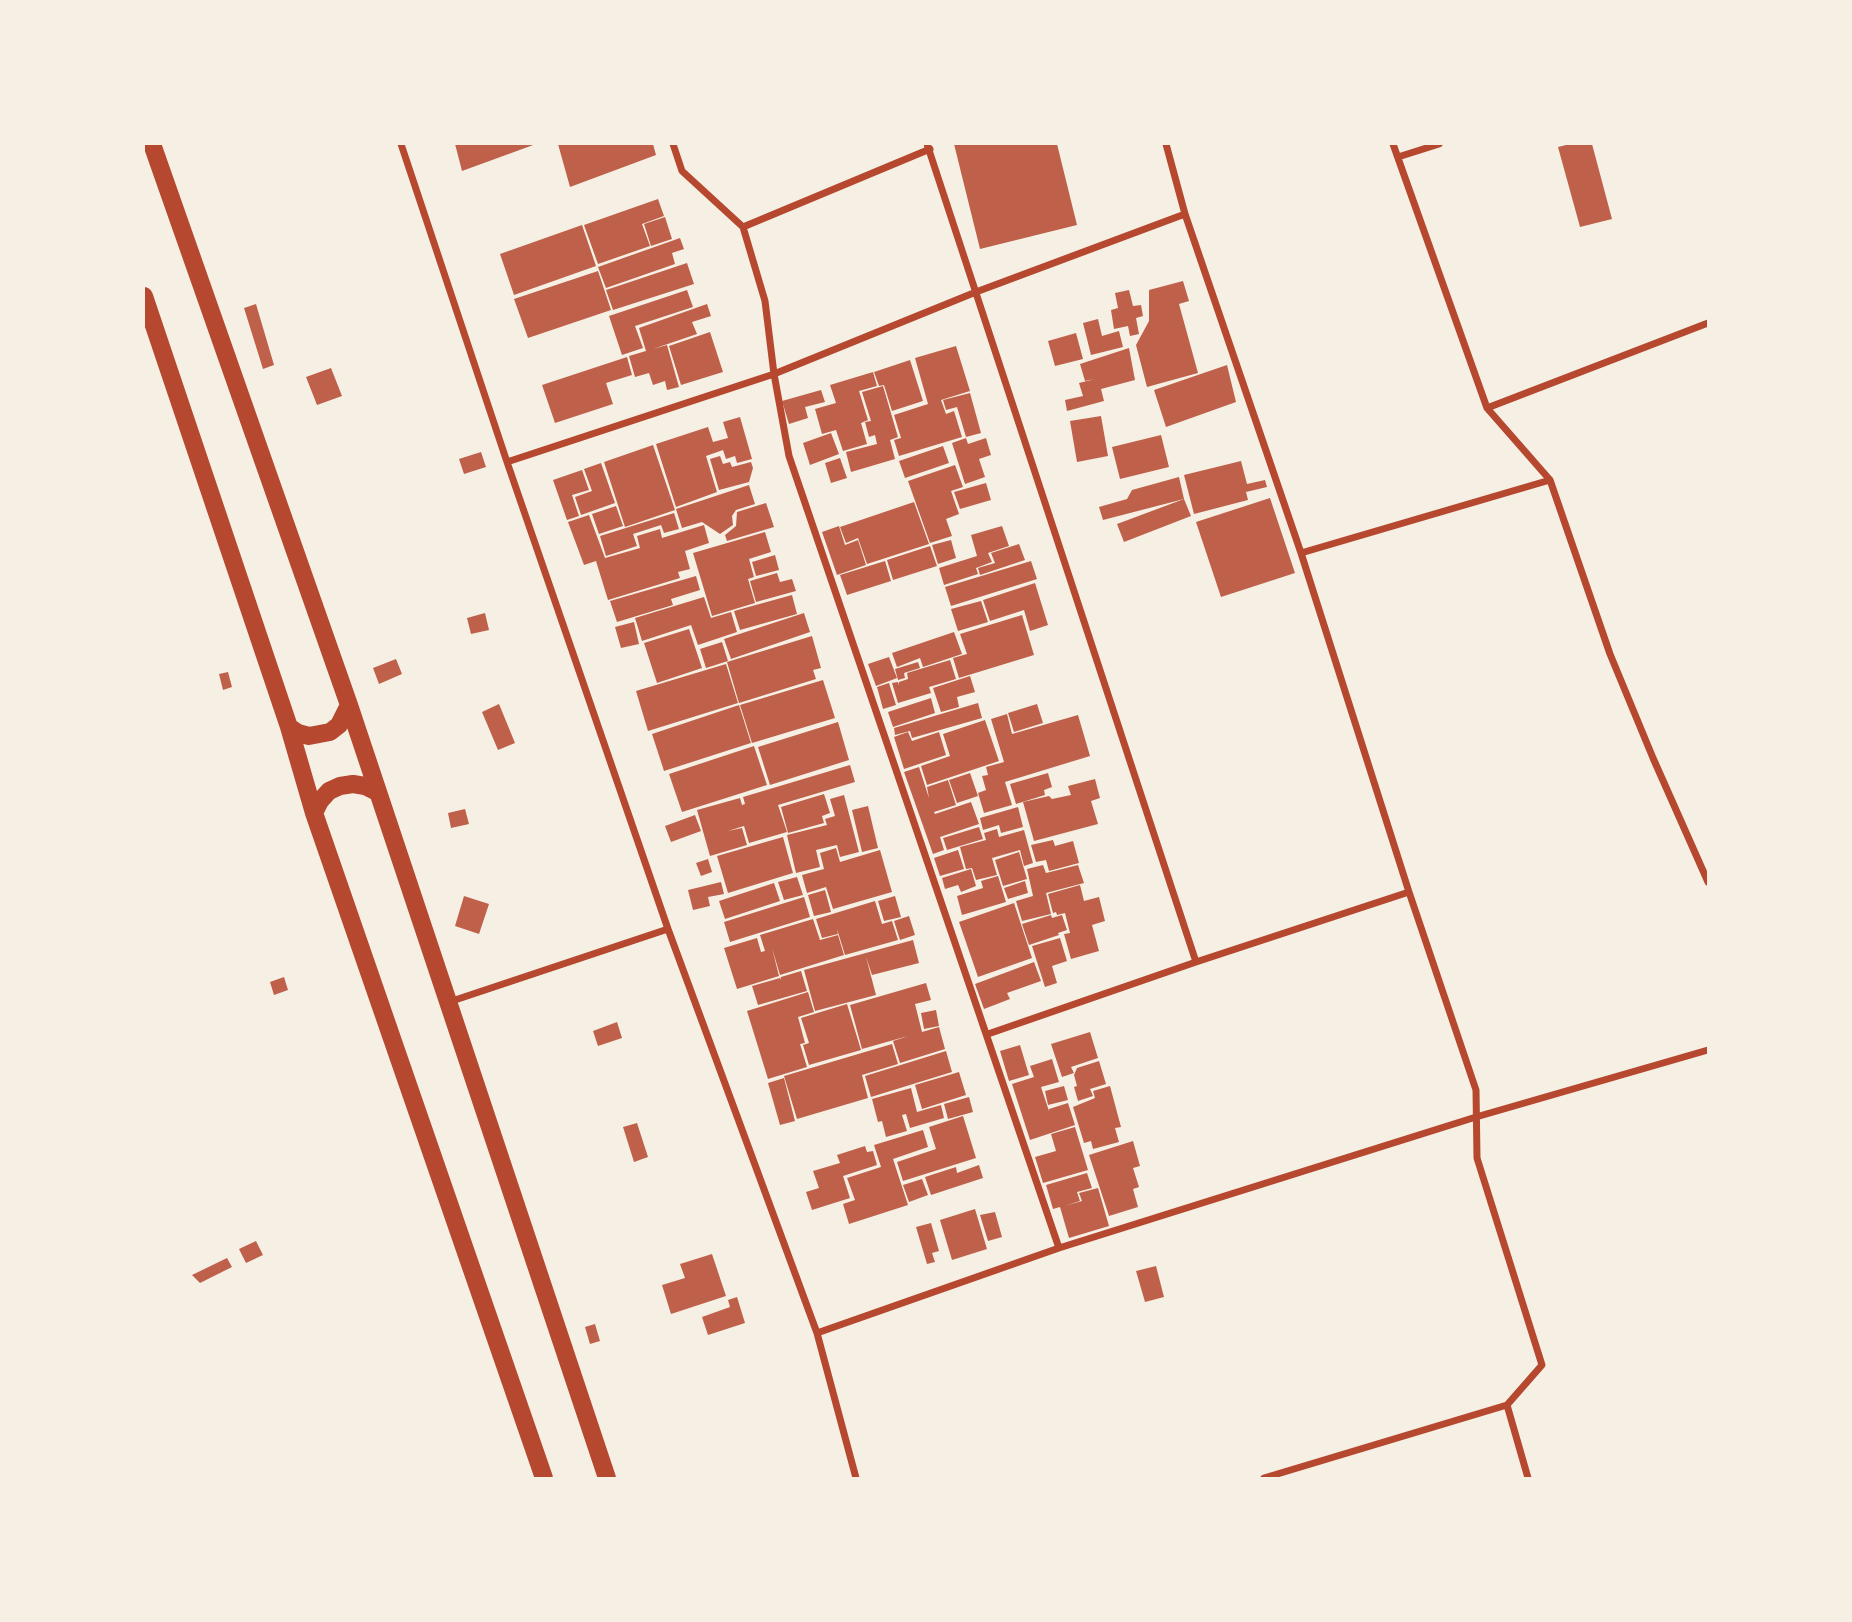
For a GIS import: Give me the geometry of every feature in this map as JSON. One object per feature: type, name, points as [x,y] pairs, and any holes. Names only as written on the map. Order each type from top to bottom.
[{"type":"main road","points":[[152,144],[349,705],[607,1479]]},
{"type":"main road","points":[[144,296],[289,727],[314,813],[544,1479]]},
{"type":"main road","points":[[289,727],[309,736],[330,732],[339,725],[349,705]]},
{"type":"main road","points":[[314,813],[329,791],[340,786],[353,784],[377,792]]},
{"type":"street","points":[[401,144],[668,929],[817,1333],[856,1479]]},
{"type":"street","points":[[673,144],[682,171],[743,227],[765,301],[774,374],[789,456],[1059,1248]]},
{"type":"street","points":[[1166,144],[1185,214],[1301,553],[1409,892],[1476,1090],[1477,1158],[1542,1365],[1507,1405],[1264,1479]]},
{"type":"street","points":[[1393,144],[1487,408],[1550,480],[1610,654],[1709,882]]},
{"type":"street","points":[[1398,157],[1439,144]]},
{"type":"street","points":[[743,227],[928,146],[1196,962]]},
{"type":"street","points":[[507,462],[774,374],[976,292],[1185,214]]},
{"type":"street","points":[[1487,408],[1709,323]]},
{"type":"street","points":[[1301,553],[1550,480]]},
{"type":"street","points":[[988,1034],[1409,892]]},
{"type":"street","points":[[447,1002],[668,929]]},
{"type":"street","points":[[817,1333],[1059,1248],[1476,1117],[1709,1050]]},
{"type":"street","points":[[1507,1405],[1528,1479]]},
{"type":"building","points":[[455,144],[536,144],[462,171]]},
{"type":"building","points":[[558,144],[653,144],[656,155],[570,187]]},
{"type":"building","points":[[954,144],[1057,144],[1077,225],[980,249]]},
{"type":"building","points":[[1592,144],[1612,219],[1580,227],[1558,147]]},
{"type":"building","points":[[658,199],[664,216],[642,224],[650,246],[598,264],[584,225]]},
{"type":"building","points":[[665,217],[672,239],[651,246],[644,224]]},
{"type":"building","points":[[582,225],[596,266],[514,295],[500,254]]},
{"type":"building","points":[[680,238],[684,249],[672,253],[675,264],[606,288],[598,267]]},
{"type":"building","points":[[687,263],[694,284],[613,310],[606,290]]},
{"type":"building","points":[[598,271],[611,310],[528,338],[514,299]]},
{"type":"building","points":[[1183,281],[1189,301],[1179,304],[1198,373],[1147,387],[1136,345],[1149,321],[1149,290]]},
{"type":"building","points":[[687,290],[693,307],[635,326],[643,348],[622,355],[609,316]]},
{"type":"building","points":[[1129,290],[1133,306],[1141,305],[1143,316],[1136,318],[1139,334],[1130,336],[1128,326],[1114,329],[1111,310],[1118,308],[1115,293]]},
{"type":"building","points":[[256,304],[274,365],[263,369],[244,308]]},
{"type":"building","points":[[707,304],[711,316],[692,322],[697,334],[653,349],[667,345],[679,387],[667,390],[665,381],[653,385],[649,373],[635,377],[629,356],[646,351],[639,328]]},
{"type":"building","points":[[1098,319],[1102,336],[1119,331],[1123,347],[1091,355],[1083,323]]},
{"type":"building","points":[[710,332],[723,372],[681,385],[669,346]]},
{"type":"building","points":[[1076,333],[1083,359],[1055,366],[1048,341]]},
{"type":"building","points":[[956,346],[970,391],[941,400],[946,414],[954,411],[962,437],[899,456],[894,440],[901,438],[894,415],[928,404],[915,358]]},
{"type":"building","points":[[1129,348],[1135,380],[1101,389],[1104,401],[1067,411],[1065,400],[1083,396],[1079,383],[1095,379],[1085,381],[1080,364]]},
{"type":"building","points":[[627,357],[632,375],[606,383],[613,404],[555,423],[542,385]]},
{"type":"building","points":[[910,360],[923,401],[892,411],[884,385],[879,386],[874,372]]},
{"type":"building","points":[[1227,365],[1236,402],[1166,427],[1154,390]]},
{"type":"building","points":[[331,368],[342,396],[317,405],[306,377]]},
{"type":"building","points":[[873,372],[877,386],[859,391],[868,420],[861,423],[867,444],[843,451],[836,430],[822,434],[815,409],[836,403],[830,385]]},
{"type":"building","points":[[883,386],[898,437],[890,440],[895,459],[851,472],[846,452],[877,444],[875,435],[869,437],[865,422],[871,421],[862,392]]},
{"type":"building","points":[[821,390],[825,402],[805,407],[808,418],[789,424],[782,401]]},
{"type":"building","points":[[970,393],[981,433],[966,437],[957,407],[946,410],[943,400]]},
{"type":"building","points":[[1101,416],[1108,456],[1077,462],[1070,421]]},
{"type":"building","points":[[740,417],[752,459],[737,463],[735,456],[726,459],[723,450],[706,456],[717,492],[676,507],[656,444],[708,427],[713,442],[728,438],[723,422]]},
{"type":"building","points":[[831,433],[839,454],[810,465],[803,443]]},
{"type":"building","points":[[1161,435],[1169,467],[1120,479],[1112,447]]},
{"type":"building","points":[[966,438],[968,444],[986,438],[991,455],[979,459],[985,477],[965,484],[952,443]]},
{"type":"building","points":[[653,445],[675,510],[625,527],[604,462]]},
{"type":"building","points":[[943,446],[949,463],[905,478],[899,461]]},
{"type":"building","points":[[481,452],[486,467],[464,474],[459,459]]},
{"type":"building","points":[[720,456],[723,464],[730,462],[732,467],[751,462],[753,468],[749,482],[719,490],[710,459]]},
{"type":"building","points":[[840,458],[847,478],[831,483],[825,463]]},
{"type":"building","points":[[1241,461],[1247,484],[1265,480],[1267,487],[1246,492],[1248,500],[1194,514],[1184,475]]},
{"type":"building","points":[[601,463],[615,503],[581,515],[575,497],[592,491],[584,469]]},
{"type":"building","points":[[955,465],[963,487],[951,491],[959,514],[946,519],[952,536],[930,543],[908,481]]},
{"type":"building","points":[[582,470],[589,490],[572,495],[579,516],[567,520],[553,480]]},
{"type":"building","points":[[1179,477],[1184,499],[1103,520],[1099,507],[1127,499],[1132,490]]},
{"type":"building","points":[[986,483],[991,500],[960,509],[954,492]]},
{"type":"building","points":[[749,485],[755,504],[736,510],[732,516],[733,525],[720,534],[702,522],[682,528],[676,509]]},
{"type":"building","points":[[1270,498],[1295,573],[1221,597],[1196,522]]},
{"type":"building","points":[[1184,499],[1191,516],[1124,542],[1117,524]]},
{"type":"building","points":[[914,502],[929,544],[867,564],[858,538],[846,543],[840,527]]},
{"type":"building","points":[[766,503],[774,527],[727,541],[725,535],[736,526],[737,512]]},
{"type":"building","points":[[616,506],[623,526],[599,534],[592,514]]},
{"type":"building","points":[[674,513],[679,529],[664,533],[661,525],[633,534],[637,546],[606,556],[600,536]]},
{"type":"building","points":[[589,515],[605,558],[640,548],[637,536],[660,529],[662,538],[704,525],[709,543],[685,551],[690,569],[678,572],[680,578],[608,600],[596,561],[584,565],[568,522]]},
{"type":"building","points":[[839,526],[845,545],[858,540],[866,565],[837,575],[822,532]]},
{"type":"building","points":[[1002,526],[1009,546],[988,553],[992,562],[976,568],[978,574],[944,585],[939,568],[977,556],[971,535]]},
{"type":"building","points":[[765,532],[771,552],[749,559],[754,577],[748,579],[755,603],[712,616],[693,553]]},
{"type":"building","points":[[951,540],[956,558],[938,564],[932,545]]},
{"type":"building","points":[[1019,544],[1025,560],[980,575],[978,568],[995,563],[991,553]]},
{"type":"building","points":[[930,546],[937,566],[893,580],[887,560]]},
{"type":"building","points":[[775,555],[779,570],[756,576],[752,562]]},
{"type":"building","points":[[885,561],[891,581],[847,595],[840,575]]},
{"type":"building","points":[[1031,561],[1037,579],[951,606],[945,587]]},
{"type":"building","points":[[777,573],[780,582],[792,579],[796,591],[756,602],[750,581]]},
{"type":"building","points":[[696,576],[700,590],[671,599],[673,605],[617,622],[610,601]]},
{"type":"building","points":[[1035,583],[1048,625],[1030,631],[1024,610],[990,621],[983,600]]},
{"type":"building","points":[[792,595],[797,614],[740,630],[734,611]]},
{"type":"building","points":[[704,597],[711,618],[731,612],[737,632],[698,645],[691,625],[642,641],[635,618]]},
{"type":"building","points":[[981,601],[988,622],[958,631],[951,609]]},
{"type":"building","points":[[485,613],[489,630],[471,634],[467,618]]},
{"type":"building","points":[[804,613],[810,632],[731,659],[724,639]]},
{"type":"building","points":[[1022,615],[1034,655],[959,678],[953,658],[967,654],[960,634]]},
{"type":"building","points":[[634,622],[639,644],[621,648],[615,627]]},
{"type":"building","points":[[689,629],[702,668],[657,683],[644,643]]},
{"type":"building","points":[[954,632],[962,654],[923,667],[920,658],[897,667],[892,653]]},
{"type":"building","points":[[812,636],[821,668],[813,670],[816,679],[739,703],[727,662]]},
{"type":"building","points":[[722,642],[728,661],[706,668],[700,649]]},
{"type":"building","points":[[889,657],[897,678],[876,686],[868,664]]},
{"type":"building","points":[[396,659],[402,674],[379,684],[373,668]]},
{"type":"building","points":[[950,660],[956,679],[929,687],[931,693],[898,703],[892,683],[898,682],[899,685],[899,682],[908,679],[907,673]]},
{"type":"building","points":[[918,662],[920,668],[904,673],[905,678],[898,680],[895,669]]},
{"type":"building","points":[[726,664],[738,703],[648,731],[636,691]]},
{"type":"building","points":[[228,672],[232,687],[223,690],[219,674]]},
{"type":"building","points":[[970,676],[975,692],[957,697],[959,707],[941,712],[933,688]]},
{"type":"building","points":[[823,680],[835,718],[752,743],[740,705]]},
{"type":"building","points":[[889,683],[896,705],[883,709],[877,687]]},
{"type":"building","points":[[931,698],[935,713],[893,727],[888,712]]},
{"type":"building","points":[[978,703],[982,718],[912,738],[910,731],[895,735],[894,728]]},
{"type":"building","points":[[499,704],[515,743],[498,750],[482,712]]},
{"type":"building","points":[[1037,704],[1043,723],[1014,732],[1008,713]]},
{"type":"building","points":[[739,705],[751,743],[664,771],[652,734]]},
{"type":"building","points":[[1007,714],[1012,734],[1078,715],[1090,756],[1005,782],[1012,805],[984,813],[978,793],[986,790],[982,776],[988,775],[986,767],[1004,762],[991,719]]},
{"type":"building","points":[[985,720],[999,761],[927,785],[921,766],[950,756],[943,734]]},
{"type":"building","points":[[838,722],[849,760],[770,785],[758,747]]},
{"type":"building","points":[[908,732],[912,741],[939,732],[946,755],[904,769],[894,737]]},
{"type":"building","points":[[754,746],[767,785],[682,812],[669,774]]},
{"type":"building","points":[[850,765],[855,782],[778,805],[787,832],[749,843],[744,826],[728,831],[742,828],[747,845],[710,856],[697,810],[740,798],[742,805],[745,804],[743,797]]},
{"type":"building","points":[[919,767],[929,798],[927,787],[948,780],[956,805],[934,812],[935,814],[971,802],[979,824],[940,837],[944,850],[933,854],[904,772]]},
{"type":"building","points":[[970,773],[978,796],[957,803],[949,780]]},
{"type":"building","points":[[1048,773],[1052,787],[1044,790],[1045,795],[1016,804],[1010,784]]},
{"type":"building","points":[[1095,779],[1100,798],[1091,801],[1098,824],[1034,841],[1023,802],[1049,796],[1052,799],[1071,795],[1068,786]]},
{"type":"building","points":[[824,794],[830,813],[822,816],[824,823],[788,833],[781,807]]},
{"type":"building","points":[[844,795],[859,852],[840,857],[837,845],[816,850],[820,867],[796,873],[787,835],[827,825],[825,819],[835,816],[830,799]]},
{"type":"building","points":[[868,806],[878,848],[862,852],[852,810]]},
{"type":"building","points":[[1018,807],[1023,827],[1001,833],[999,825],[983,830],[980,818]]},
{"type":"building","points":[[465,809],[469,824],[451,828],[448,813]]},
{"type":"building","points":[[695,815],[701,831],[671,842],[665,826]]},
{"type":"building","points":[[979,827],[983,839],[947,850],[943,838]]},
{"type":"building","points":[[997,829],[999,837],[1024,830],[1033,863],[1024,866],[1020,850],[992,858],[997,875],[976,880],[972,868],[966,869],[960,847],[986,840],[984,833]]},
{"type":"building","points":[[783,837],[793,873],[728,893],[717,856]]},
{"type":"building","points":[[1053,840],[1055,846],[1073,841],[1079,863],[1049,871],[1046,860],[1036,862],[1031,845]]},
{"type":"building","points":[[836,848],[840,862],[880,850],[892,892],[833,909],[826,887],[807,893],[802,875],[824,869],[820,853]]},
{"type":"building","points":[[958,850],[964,869],[940,876],[934,858]]},
{"type":"building","points":[[1019,852],[1027,879],[1003,886],[995,860]]},
{"type":"building","points":[[708,859],[712,872],[701,876],[696,863]]},
{"type":"building","points":[[1043,865],[1046,873],[1078,865],[1084,883],[1046,893],[1051,914],[1022,921],[1016,901],[1033,896],[1027,869]]},
{"type":"building","points":[[971,869],[976,886],[961,892],[958,885],[945,889],[942,878]]},
{"type":"building","points":[[998,876],[1006,902],[962,915],[957,896],[983,888],[981,881]]},
{"type":"building","points":[[797,877],[803,895],[784,900],[778,882]]},
{"type":"building","points":[[1025,881],[1028,893],[1008,899],[1004,888]]},
{"type":"building","points":[[721,882],[724,894],[708,897],[710,906],[693,910],[688,890]]},
{"type":"building","points":[[774,883],[780,901],[725,919],[719,901]]},
{"type":"building","points":[[1080,885],[1084,901],[1099,897],[1105,921],[1092,925],[1099,951],[1071,959],[1064,934],[1070,933],[1065,913],[1053,913],[1048,894]]},
{"type":"building","points":[[825,890],[831,912],[814,916],[808,895]]},
{"type":"building","points":[[464,896],[489,904],[479,934],[455,926]]},
{"type":"building","points":[[895,896],[901,917],[884,921],[878,901]]},
{"type":"building","points":[[804,897],[810,917],[730,942],[724,922]]},
{"type":"building","points":[[875,901],[882,924],[892,921],[898,940],[845,955],[837,929],[838,934],[822,938],[816,919]]},
{"type":"building","points":[[1014,903],[1032,958],[978,977],[959,922]]},
{"type":"building","points":[[1051,915],[1052,918],[1062,915],[1067,930],[1029,945],[1022,924]]},
{"type":"building","points":[[909,916],[915,935],[900,940],[894,921]]},
{"type":"building","points":[[813,919],[820,940],[838,935],[844,955],[780,975],[772,948],[779,976],[737,989],[724,948],[757,938],[761,952],[765,951],[760,935]]},
{"type":"building","points":[[1060,938],[1067,961],[1052,966],[1057,983],[1045,987],[1032,946]]},
{"type":"building","points":[[913,940],[919,963],[872,975],[866,957],[876,995],[815,1011],[804,970]]},
{"type":"building","points":[[1034,962],[1041,981],[1007,993],[1010,999],[984,1009],[975,984]]},
{"type":"building","points":[[801,971],[807,991],[758,1005],[752,986],[780,980],[781,977]]},
{"type":"building","points":[[284,977],[288,990],[274,995],[270,982]]},
{"type":"building","points":[[926,983],[931,1000],[915,1004],[922,1032],[939,1027],[945,1049],[900,1063],[893,1041],[908,1036],[862,1049],[850,1005]]},
{"type":"building","points":[[808,992],[814,1012],[798,1017],[805,1043],[800,1044],[807,1067],[768,1079],[747,1011]]},
{"type":"building","points":[[847,1004],[861,1050],[809,1065],[803,1045],[809,1043],[801,1018]]},
{"type":"building","points":[[936,1010],[939,1026],[924,1029],[921,1013]]},
{"type":"building","points":[[617,1022],[622,1038],[598,1046],[593,1031]]},
{"type":"building","points":[[1090,1032],[1098,1058],[1071,1067],[1074,1073],[1062,1077],[1051,1044]]},
{"type":"building","points":[[892,1044],[898,1064],[862,1075],[868,1098],[797,1119],[784,1076]]},
{"type":"building","points":[[1020,1045],[1029,1075],[1009,1081],[1000,1051]]},
{"type":"building","points":[[946,1051],[952,1072],[871,1097],[865,1076]]},
{"type":"building","points":[[1052,1059],[1059,1082],[1041,1087],[1049,1111],[1068,1103],[1075,1125],[1030,1140],[1012,1084],[1034,1077],[1030,1066]]},
{"type":"building","points":[[1099,1061],[1106,1084],[1090,1089],[1093,1096],[1078,1101],[1074,1087],[1077,1086],[1074,1075],[1077,1068]]},
{"type":"building","points":[[959,1072],[966,1095],[922,1109],[915,1085]]},
{"type":"building","points":[[784,1078],[795,1121],[780,1125],[768,1083]]},
{"type":"building","points":[[1064,1086],[1068,1100],[1048,1105],[1045,1091]]},
{"type":"building","points":[[1110,1086],[1121,1127],[1115,1128],[1119,1142],[1093,1149],[1091,1141],[1084,1143],[1073,1107],[1095,1098],[1093,1091]]},
{"type":"building","points":[[911,1088],[917,1112],[941,1105],[944,1118],[910,1128],[906,1114],[902,1115],[907,1131],[886,1137],[882,1121],[878,1122],[872,1099]]},
{"type":"building","points":[[969,1097],[973,1112],[948,1119],[944,1104]]},
{"type":"building","points":[[963,1116],[976,1158],[903,1181],[897,1162],[936,1149],[929,1127]]},
{"type":"building","points":[[637,1123],[648,1157],[634,1162],[623,1127]]},
{"type":"building","points":[[1075,1127],[1088,1170],[1043,1183],[1035,1157],[1056,1151],[1051,1134]]},
{"type":"building","points":[[923,1130],[928,1147],[893,1159],[908,1205],[849,1224],[843,1204],[855,1200],[847,1178],[881,1167],[874,1145]]},
{"type":"building","points":[[1133,1141],[1140,1166],[1133,1168],[1139,1187],[1133,1189],[1138,1207],[1109,1216],[1089,1155]]},
{"type":"building","points":[[865,1146],[867,1152],[873,1151],[877,1165],[843,1176],[850,1198],[812,1210],[806,1192],[819,1188],[813,1171],[840,1163],[837,1155]]},
{"type":"building","points":[[979,1165],[983,1178],[931,1195],[925,1177],[956,1167],[957,1173]]},
{"type":"building","points":[[1087,1173],[1092,1188],[1077,1192],[1080,1201],[1065,1206],[1082,1201],[1079,1193],[1098,1188],[1109,1226],[1069,1238],[1060,1207],[1053,1209],[1046,1185]]},
{"type":"building","points":[[922,1179],[928,1195],[909,1202],[903,1185]]},
{"type":"building","points":[[975,1209],[987,1249],[952,1260],[940,1220]]},
{"type":"building","points":[[995,1212],[1002,1237],[988,1241],[980,1215]]},
{"type":"building","points":[[931,1223],[939,1251],[932,1253],[935,1262],[927,1264],[916,1227]]},
{"type":"building","points":[[256,1241],[263,1255],[246,1263],[239,1249]]},
{"type":"building","points":[[712,1254],[726,1296],[671,1314],[662,1285],[685,1278],[680,1264]]},
{"type":"building","points":[[227,1258],[232,1267],[200,1283],[192,1275]]},
{"type":"building","points":[[1156,1266],[1164,1297],[1145,1302],[1136,1271]]},
{"type":"building","points":[[737,1297],[745,1323],[708,1335],[702,1317],[730,1307],[728,1300]]},
{"type":"building","points":[[595,1324],[600,1341],[590,1344],[585,1327]]}]
